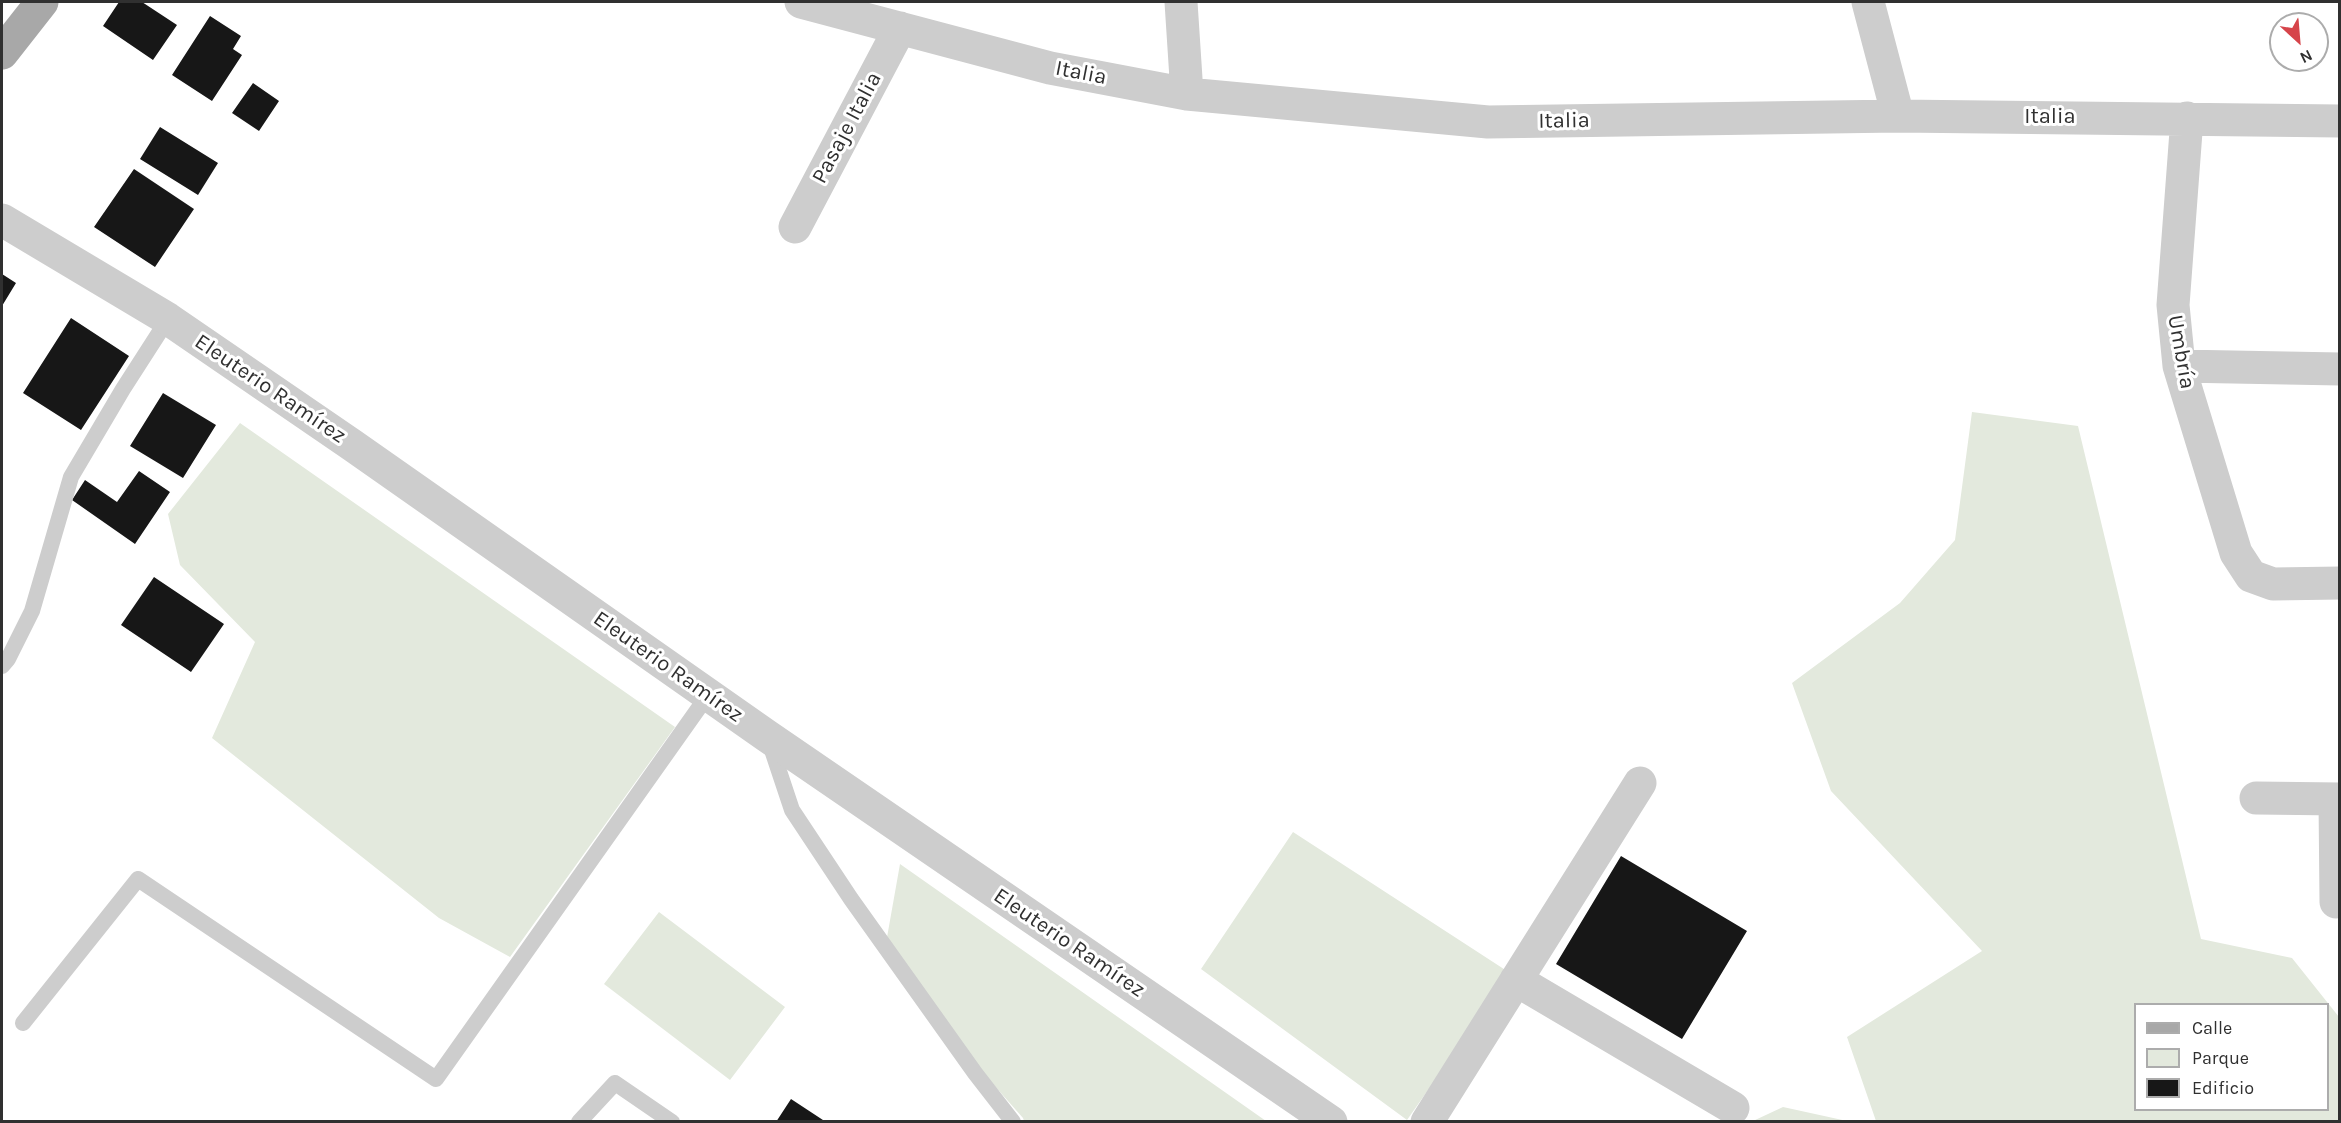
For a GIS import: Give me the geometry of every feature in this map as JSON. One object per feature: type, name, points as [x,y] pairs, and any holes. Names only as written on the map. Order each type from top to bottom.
[{"type":"main road","points":[[2,53],[42,2]]},
{"type":"street","name":"Italia","points":[[801,2],[1050,68],[1187,94],[1488,122],[1898,116],[2340,121]]},
{"type":"street","points":[[1181,2],[1187,94]]},
{"type":"street","points":[[1868,2],[1898,116]]},
{"type":"street","name":"Pasaje Italia","points":[[795,227],[900,28]]},
{"type":"street","name":"Umbría","points":[[2187,118],[2173,305],[2179,366],[2236,553],[2251,576],[2273,584],[2340,583]]},
{"type":"street","name":"Eleuterio Ramírez","points":[[2,220],[168,319],[767,736],[1331,1122]]},
{"type":"street","points":[[2179,366],[2340,369]]},
{"type":"street","points":[[1427,1122],[1640,783]]},
{"type":"street","points":[[2256,798],[2337,799],[2336,902]]},
{"type":"street","points":[[1516,980],[1733,1108]]},
{"type":"lane","points":[[2,666],[8,659],[32,611],[71,477],[168,319]]},
{"type":"lane","points":[[23,1023],[138,879],[436,1079],[708,695]]},
{"type":"lane","points":[[767,736],[792,810],[892,957],[1013,1122]]},
{"type":"lane","points":[[579,1122],[615,1083],[672,1122]]},
{"type":"green space","points":[[1972,412],[2078,426],[2201,939],[2292,958],[2328,1003],[2134,1003],[2134,1111],[2329,1111],[2329,1004],[2339,1017],[2339,1121],[1876,1121],[1847,1037],[1982,951],[1831,791],[1792,683],[1900,603],[1955,540]]},
{"type":"green space","points":[[240,423],[675,727],[510,957],[439,918],[212,738],[255,642],[180,565],[168,514]]},
{"type":"green space","points":[[1293,832],[1510,973],[1407,1120],[1201,969]]},
{"type":"green space","points":[[900,864],[1266,1121],[1024,1121],[963,1050],[886,943]]},
{"type":"green space","points":[[659,912],[785,1007],[730,1080],[604,984]]},
{"type":"green space","points":[[1783,1107],[1847,1121],[1753,1121]]},
{"type":"building","points":[[119,2],[142,2],[177,25],[153,60],[103,26]]},
{"type":"building","points":[[210,16],[241,36],[233,49],[242,55],[212,101],[172,75]]},
{"type":"building","points":[[253,83],[279,101],[259,131],[232,113]]},
{"type":"building","points":[[160,127],[218,163],[198,195],[140,159]]},
{"type":"building","points":[[134,169],[194,209],[155,267],[94,227]]},
{"type":"building","points":[[2,274],[16,283],[2,306]]},
{"type":"building","points":[[71,318],[129,356],[81,430],[23,393]]},
{"type":"building","points":[[163,393],[216,425],[183,478],[130,446]]},
{"type":"building","points":[[139,471],[170,492],[135,544],[72,500],[85,480],[117,502]]},
{"type":"building","points":[[154,577],[224,624],[191,672],[121,625]]},
{"type":"building","points":[[1621,856],[1747,931],[1682,1039],[1556,964]]},
{"type":"building","points":[[791,1099],[826,1122],[776,1122]]}]
